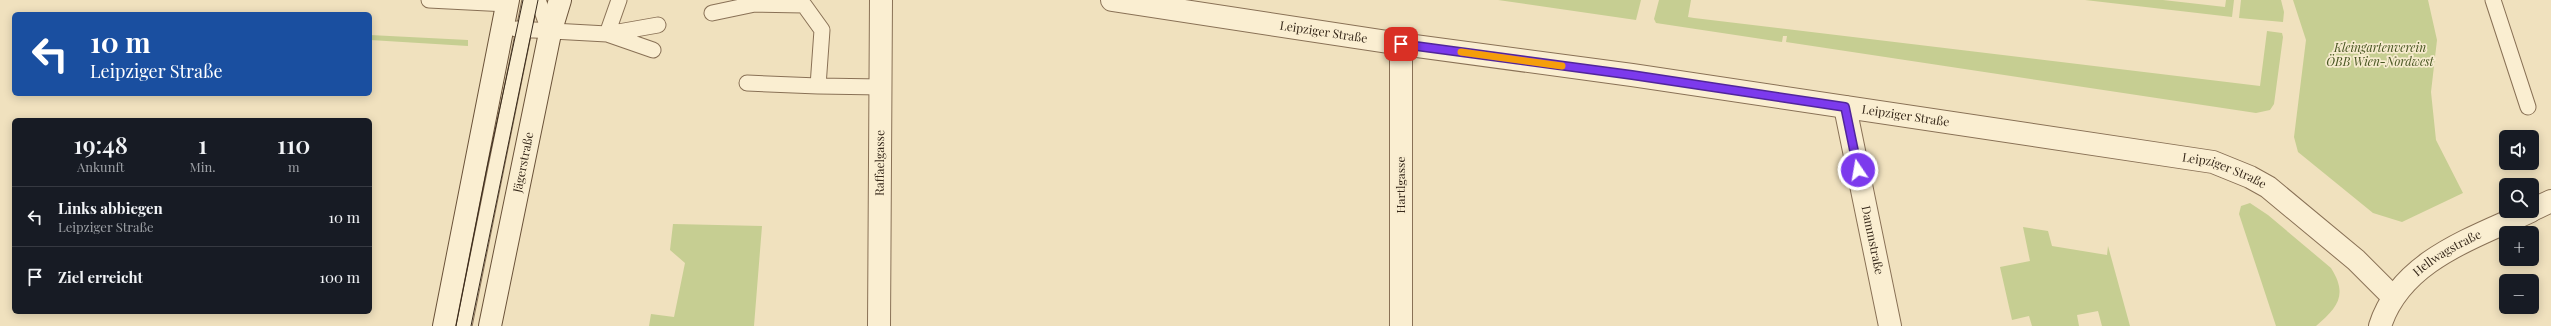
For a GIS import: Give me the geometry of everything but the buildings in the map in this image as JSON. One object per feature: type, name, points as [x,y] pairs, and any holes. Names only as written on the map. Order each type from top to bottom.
[{"type":"street","name":"Jägerstraße","points":[[490,326],[550,32],[560,0]]},
{"type":"street","name":"Raffaelgasse","points":[[879,326],[882,87],[881,0]]},
{"type":"street","name":"Leipziger Straße","points":[[1112,0],[1401,44],[1625,74],[2190,158],[2232,169],[2268,187],[2356,260],[2394,297]]},
{"type":"street","points":[[444,326],[508,2]]},
{"type":"street","name":"Hartlgasse","points":[[1401,44],[1401,326]]},
{"type":"street","name":"Dammstraße","points":[[1845,107],[1890,326]]},
{"type":"street","name":"Hellwagstraße","points":[[2539,207],[2551,201]]},
{"type":"street","name":"Hellwagstraße","points":[[2380,326],[2394,297],[2412,275],[2426,264],[2473,238],[2516,218]]},
{"type":"lane","points":[[429,0],[508,2]]},
{"type":"lane","points":[[464,326],[530,0]]},
{"type":"lane","points":[[538,0],[550,32]]},
{"type":"lane","points":[[607,34],[619,0]]},
{"type":"lane","points":[[736,0],[755,4],[804,5],[822,30],[818,86]]},
{"type":"lane","points":[[2493,0],[2528,107]]},
{"type":"lane","points":[[712,13],[755,4]]},
{"type":"lane","points":[[503,28],[550,32],[607,34],[658,25]]},
{"type":"lane","points":[[607,34],[653,50]]},
{"type":"lane","points":[[747,82],[818,86],[882,87]]},
{"type":"green space","points":[[1498,0],[1641,0],[1636,20]]},
{"type":"green space","points":[[1659,0],[1691,0],[1688,17],[1694,18],[2260,86],[2267,31],[2282,33],[2283,37],[2274,104],[2270,110],[2256,113],[1786,42],[1787,36],[1783,36],[1782,42],[1656,23],[1654,19]]},
{"type":"green space","points":[[2085,0],[2163,0],[2225,7],[2226,0],[2234,0],[2232,17]]},
{"type":"green space","points":[[2241,0],[2281,0],[2284,12],[2283,22],[2239,18]]},
{"type":"green space","name":"Kleingartenverein ÖBB Wien-Nordwest","points":[[2293,0],[2428,0],[2437,40],[2431,92],[2436,140],[2463,193],[2402,222],[2373,213],[2298,152],[2294,137],[2306,40]]},
{"type":"green space","points":[[372,35],[468,40],[468,46],[372,40]]},
{"type":"green space","points":[[2250,203],[2268,215],[2331,268],[2336,277],[2340,293],[2338,300],[2330,313],[2316,326],[2276,326],[2239,214],[2241,206]]},
{"type":"green space","points":[[673,224],[762,226],[754,326],[649,326],[651,314],[674,317],[685,263],[670,250]]},
{"type":"green space","points":[[2023,227],[2048,231],[2052,246],[2107,255],[2108,246],[2130,326],[2102,326],[2098,311],[2077,315],[2079,326],[2032,326],[2029,316],[2012,320],[2000,267],[2030,261]]},
{"type":"tram line","points":[[456,326],[487,168],[523,0]]},
{"type":"tram line","points":[[471,326],[538,0]]},
{"type":"slow traffic","points":[[1461,52],[1562,66]]},
{"type":"route","points":[[1401,44],[1632,75],[1845,107],[1858,170]]}]
